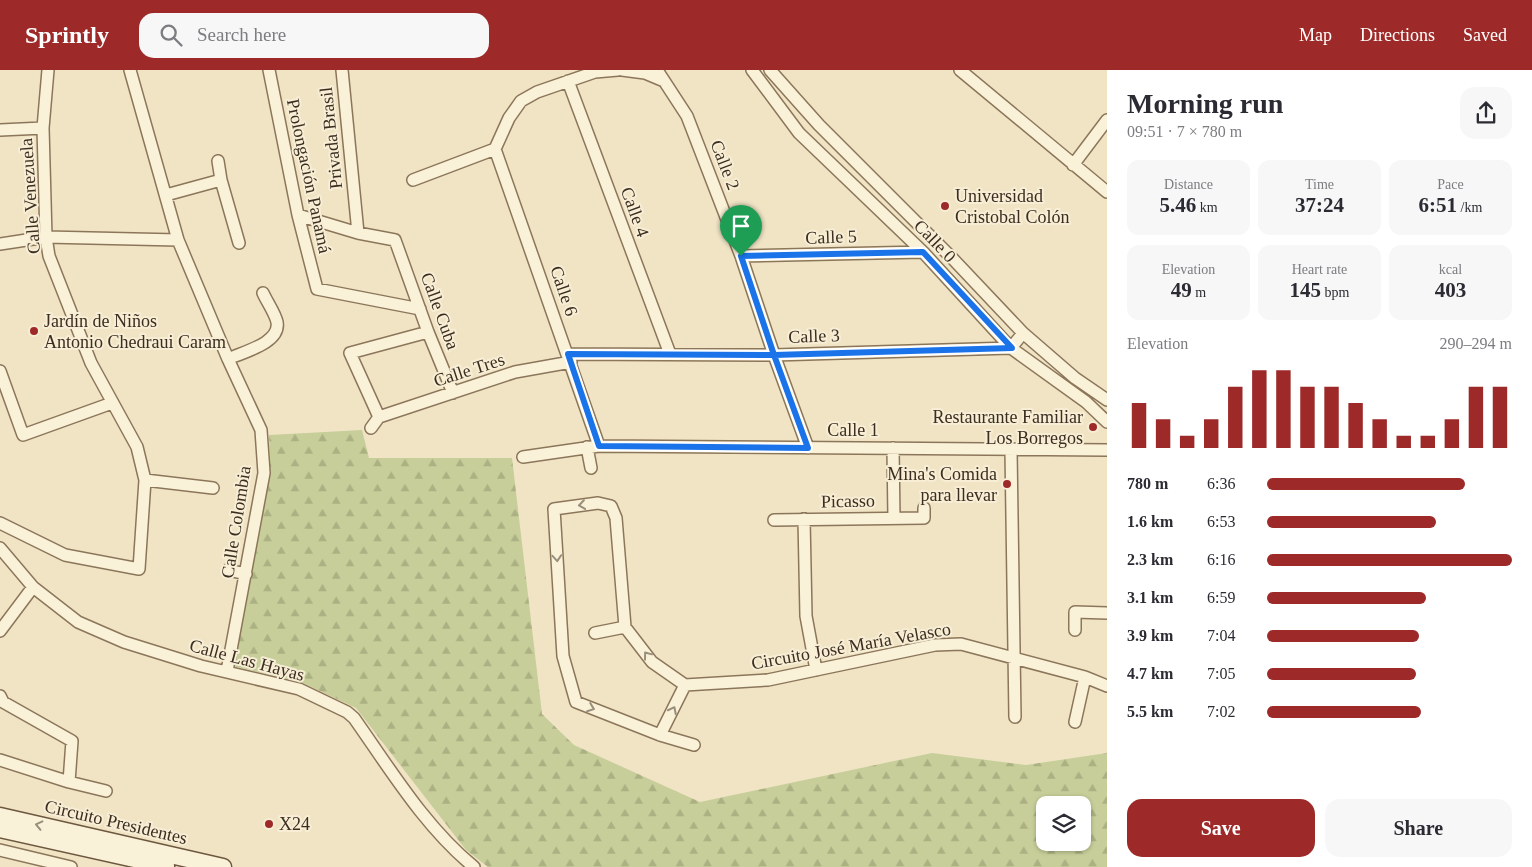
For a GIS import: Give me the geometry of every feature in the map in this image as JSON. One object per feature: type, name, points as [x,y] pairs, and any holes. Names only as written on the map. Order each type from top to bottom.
[{"type":"main road","name":"Circuito Presidentes","points":[[0,816],[223,867]]},
{"type":"main road","name":"Circuito Presidentes","points":[[0,829],[172,867]]},
{"type":"street","name":"Calle Venezuela","points":[[0,523],[65,555],[139,569],[145,480],[137,448],[91,363],[49,256],[46,237],[43,128],[48,70]]},
{"type":"street","name":"Calle Colombia","points":[[130,70],[178,240],[228,359],[261,430],[264,473],[227,671]]},
{"type":"street","name":"Prolongación Panamá","points":[[269,70],[298,215],[317,289],[420,309]]},
{"type":"street","name":"Privada Brasil","points":[[342,70],[358,233]]},
{"type":"street","points":[[413,180],[495,149],[509,118],[521,101],[537,92],[595,72],[618,70]]},
{"type":"street","points":[[622,70],[645,73],[664,81]]},
{"type":"street","name":"Calle 2","points":[[657,70],[687,116],[741,256],[808,448]]},
{"type":"street","name":"Calle 0","points":[[752,70],[799,133],[923,252],[1012,348],[1086,402],[1107,422]]},
{"type":"street","points":[[770,70],[819,125],[953,259],[1023,333],[1075,378],[1107,400]]},
{"type":"street","points":[[960,70],[1107,192]]},
{"type":"street","name":"Calle 4","points":[[568,81],[670,354]]},
{"type":"street","points":[[1073,165],[1107,120]]},
{"type":"street","points":[[0,130],[43,128]]},
{"type":"street","name":"Calle 6","points":[[495,149],[599,446]]},
{"type":"street","points":[[218,161],[221,180],[239,243]]},
{"type":"street","points":[[166,195],[221,180]]},
{"type":"street","points":[[298,215],[358,233]]},
{"type":"street","name":"Calle Cuba","points":[[358,233],[396,240],[428,332],[453,393]]},
{"type":"street","points":[[0,244],[46,237],[178,240]]},
{"type":"street","name":"Calle 5","points":[[741,256],[923,252]]},
{"type":"street","points":[[228,359],[269,341],[275,333],[277,322],[263,293]]},
{"type":"street","points":[[371,428],[379,417],[350,353],[428,332]]},
{"type":"street","points":[[1012,348],[1023,333]]},
{"type":"street","name":"Calle 3","points":[[569,358],[670,354],[774,355],[1012,348]]},
{"type":"street","name":"Calle Tres","points":[[379,417],[515,372],[569,358]]},
{"type":"street","points":[[0,371],[23,434],[112,403]]},
{"type":"street","name":"Calle 1","points":[[523,457],[599,446],[1107,450]]},
{"type":"street","points":[[587,448],[590,468]]},
{"type":"street","points":[[893,448],[894,518]]},
{"type":"street","points":[[1011,450],[1015,717]]},
{"type":"street","points":[[145,480],[213,488]]},
{"type":"street","points":[[660,735],[684,685],[652,662],[625,626],[616,518],[611,506],[598,503],[554,509],[563,656],[576,702],[660,735],[694,745]]},
{"type":"street","name":"Picasso","points":[[774,520],[894,518],[924,513]]},
{"type":"street","points":[[804,519],[806,616],[816,670]]},
{"type":"street","name":"Calle Las Hayas","points":[[0,548],[33,587],[78,622],[124,642],[201,666],[299,690],[347,712],[354,718],[424,815],[457,853],[474,867]]},
{"type":"street","points":[[228,570],[246,574]]},
{"type":"street","points":[[0,631],[33,587]]},
{"type":"street","points":[[1075,630],[1075,612],[1107,613]]},
{"type":"street","points":[[595,633],[625,626]]},
{"type":"street","name":"Circuito José María Velasco","points":[[684,685],[768,680],[935,645],[961,644],[1085,677],[1107,686]]},
{"type":"street","points":[[1075,722],[1085,677]]},
{"type":"street","points":[[0,696],[3,702],[72,741],[69,782]]},
{"type":"street","points":[[0,760],[69,782],[106,791]]},
{"type":"street","points":[[0,850],[71,867]]},
{"type":"green space","points":[[362,430],[369,458],[512,458],[542,714],[574,745],[700,802],[932,753],[1026,765],[1107,753],[1107,867],[488,867],[466,850],[356,708],[301,682],[233,666],[270,475],[269,435]]},
{"type":"place","name":"Universidad Cristobal Colón","points":[[945,206]]},
{"type":"place","name":"Jardín de Niños Antonio Chedraui Caram","points":[[34,331]]},
{"type":"place","name":"Restaurante Familiar Los Borregos","points":[[1093,427]]},
{"type":"place","name":"Mina's Comida para llevar","points":[[1007,484]]},
{"type":"place","name":"X24","points":[[269,824]]},
{"type":"route","points":[[741,256],[774,355],[568,354],[599,446],[808,448],[774,355],[1012,348],[923,252],[741,256]]}]
